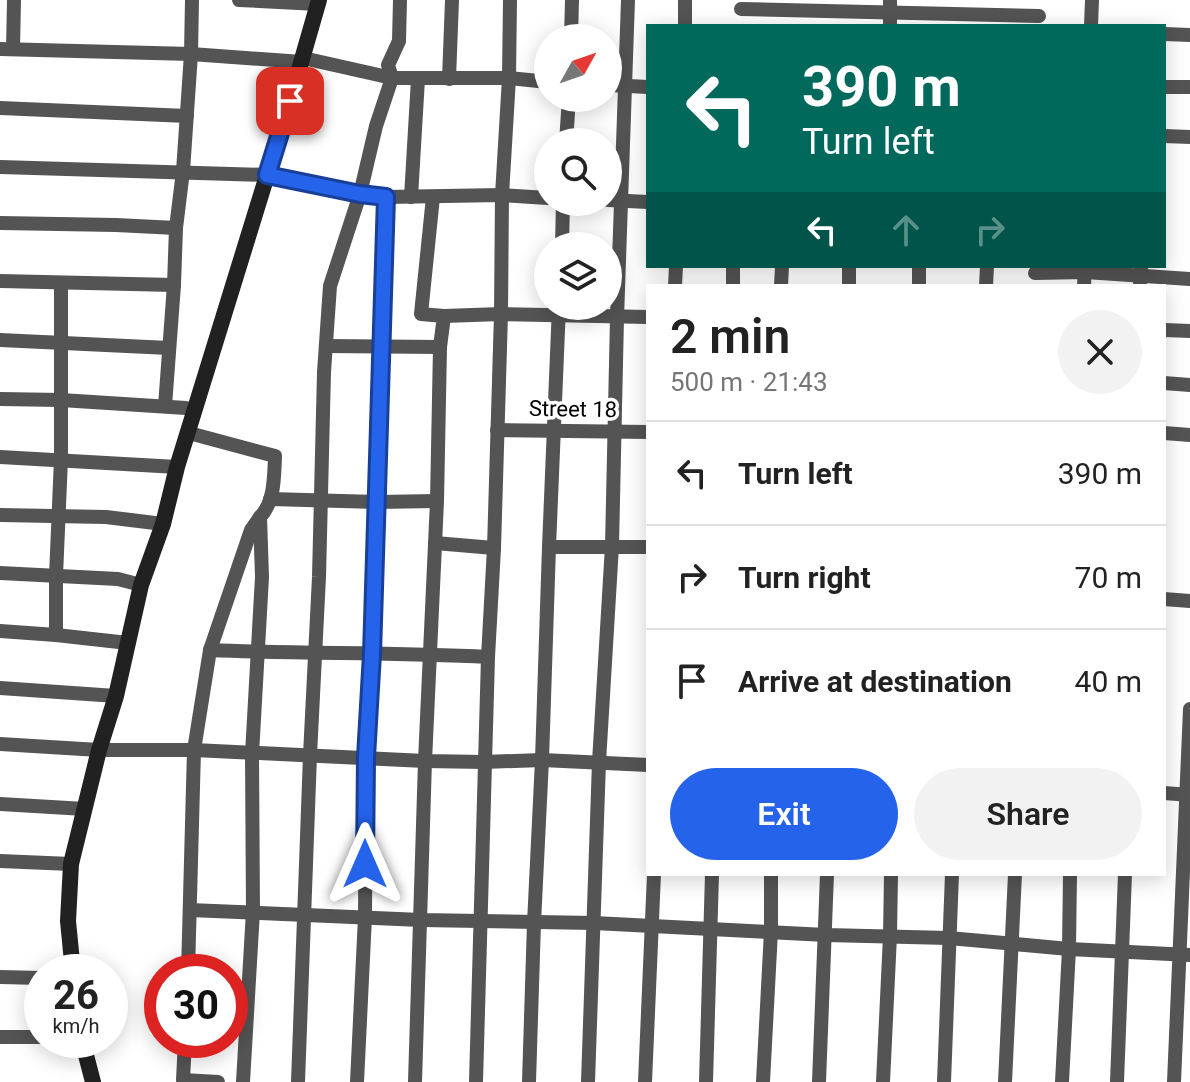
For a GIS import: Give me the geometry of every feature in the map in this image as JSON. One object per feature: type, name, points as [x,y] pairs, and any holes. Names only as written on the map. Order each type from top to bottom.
[{"type":"street","points":[[14,0],[7,49],[302,60],[392,78],[534,81]]},
{"type":"street","points":[[165,406],[176,228],[187,116],[192,0]]},
{"type":"street","points":[[71,954],[68,921],[71,864],[99,750],[116,696],[141,585],[163,524],[177,467],[318,2],[239,0]]},
{"type":"street","points":[[298,1082],[330,286],[360,194],[376,126],[392,78],[388,65],[399,41],[400,0]]},
{"type":"street","points":[[449,79],[452,0]]},
{"type":"street","points":[[476,1082],[510,0]]},
{"type":"street","points":[[571,24],[572,0]]},
{"type":"street","points":[[620,128],[628,0]]},
{"type":"street","points":[[685,0],[685,24]]},
{"type":"street","points":[[741,5],[1039,21],[1040,0]]},
{"type":"street","points":[[1091,24],[1092,0]]},
{"type":"street","points":[[1166,34],[1190,35]]},
{"type":"street","points":[[411,197],[418,79]]},
{"type":"street","points":[[624,86],[646,87]]},
{"type":"street","points":[[1166,87],[1190,87]]},
{"type":"street","points":[[0,108],[187,116]]},
{"type":"street","points":[[1166,136],[1190,137]]},
{"type":"street","points":[[0,167],[267,175],[386,197],[534,197]]},
{"type":"street","points":[[357,1082],[365,917],[366,757],[386,197]]},
{"type":"street","points":[[433,197],[421,314],[534,312]]},
{"type":"street","points":[[622,200],[646,202]]},
{"type":"street","points":[[0,223],[176,228]]},
{"type":"street","points":[[1034,275],[1190,279]]},
{"type":"street","points":[[0,281],[174,285]]},
{"type":"street","points":[[56,635],[61,459],[61,283]]},
{"type":"street","points":[[415,1082],[440,347],[444,316]]},
{"type":"street","points":[[622,318],[646,317]]},
{"type":"street","points":[[529,1082],[559,320]]},
{"type":"street","points":[[588,1082],[599,762],[612,546],[617,320]]},
{"type":"street","points":[[1166,330],[1190,331]]},
{"type":"street","points":[[0,340],[169,348]]},
{"type":"street","points":[[326,346],[440,347]]},
{"type":"street","points":[[1166,383],[1190,385]]},
{"type":"street","points":[[0,399],[186,408]]},
{"type":"street","name":"Street 18","points":[[497,430],[646,432]]},
{"type":"street","points":[[189,433],[275,456],[266,511],[251,530],[210,650],[194,750],[189,954]]},
{"type":"street","points":[[1166,433],[1190,435]]},
{"type":"street","points":[[0,457],[177,467]]},
{"type":"street","points":[[270,499],[437,501]]},
{"type":"street","points":[[0,515],[106,517],[163,524]]},
{"type":"street","points":[[243,1082],[253,911],[252,754],[262,577],[260,517]]},
{"type":"street","points":[[435,543],[494,548]]},
{"type":"street","points":[[549,547],[646,547]]},
{"type":"street","points":[[0,573],[118,579],[141,585]]},
{"type":"street","points":[[1166,599],[1190,601]]},
{"type":"street","points":[[0,631],[128,643]]},
{"type":"street","points":[[210,650],[430,653],[488,657]]},
{"type":"street","points":[[0,688],[116,696]]},
{"type":"street","points":[[1174,1082],[1185,955],[1190,709]]},
{"type":"street","points":[[0,744],[425,761],[542,760],[646,765]]},
{"type":"street","points":[[1166,793],[1188,795]]},
{"type":"street","points":[[0,804],[85,809]]},
{"type":"street","points":[[0,861],[71,864]]},
{"type":"street","points":[[645,1082],[654,876]]},
{"type":"street","points":[[706,1082],[712,876]]},
{"type":"street","points":[[763,1082],[771,876]]},
{"type":"street","points":[[819,1082],[827,876]]},
{"type":"street","points":[[883,1082],[891,876]]},
{"type":"street","points":[[944,1082],[952,876]]},
{"type":"street","points":[[1005,1082],[1015,876]]},
{"type":"street","points":[[1062,1082],[1070,876]]},
{"type":"street","points":[[1117,1082],[1125,876]]},
{"type":"street","points":[[190,910],[949,938],[1185,955]]},
{"type":"street","points":[[0,977],[24,978]]},
{"type":"street","points":[[0,1037],[24,1037]]},
{"type":"street","points":[[87,1058],[93,1082]]},
{"type":"street","points":[[184,1058],[183,1080],[218,1082]]},
{"type":"route","points":[[290,101],[267,175],[386,197],[365,864]]}]
